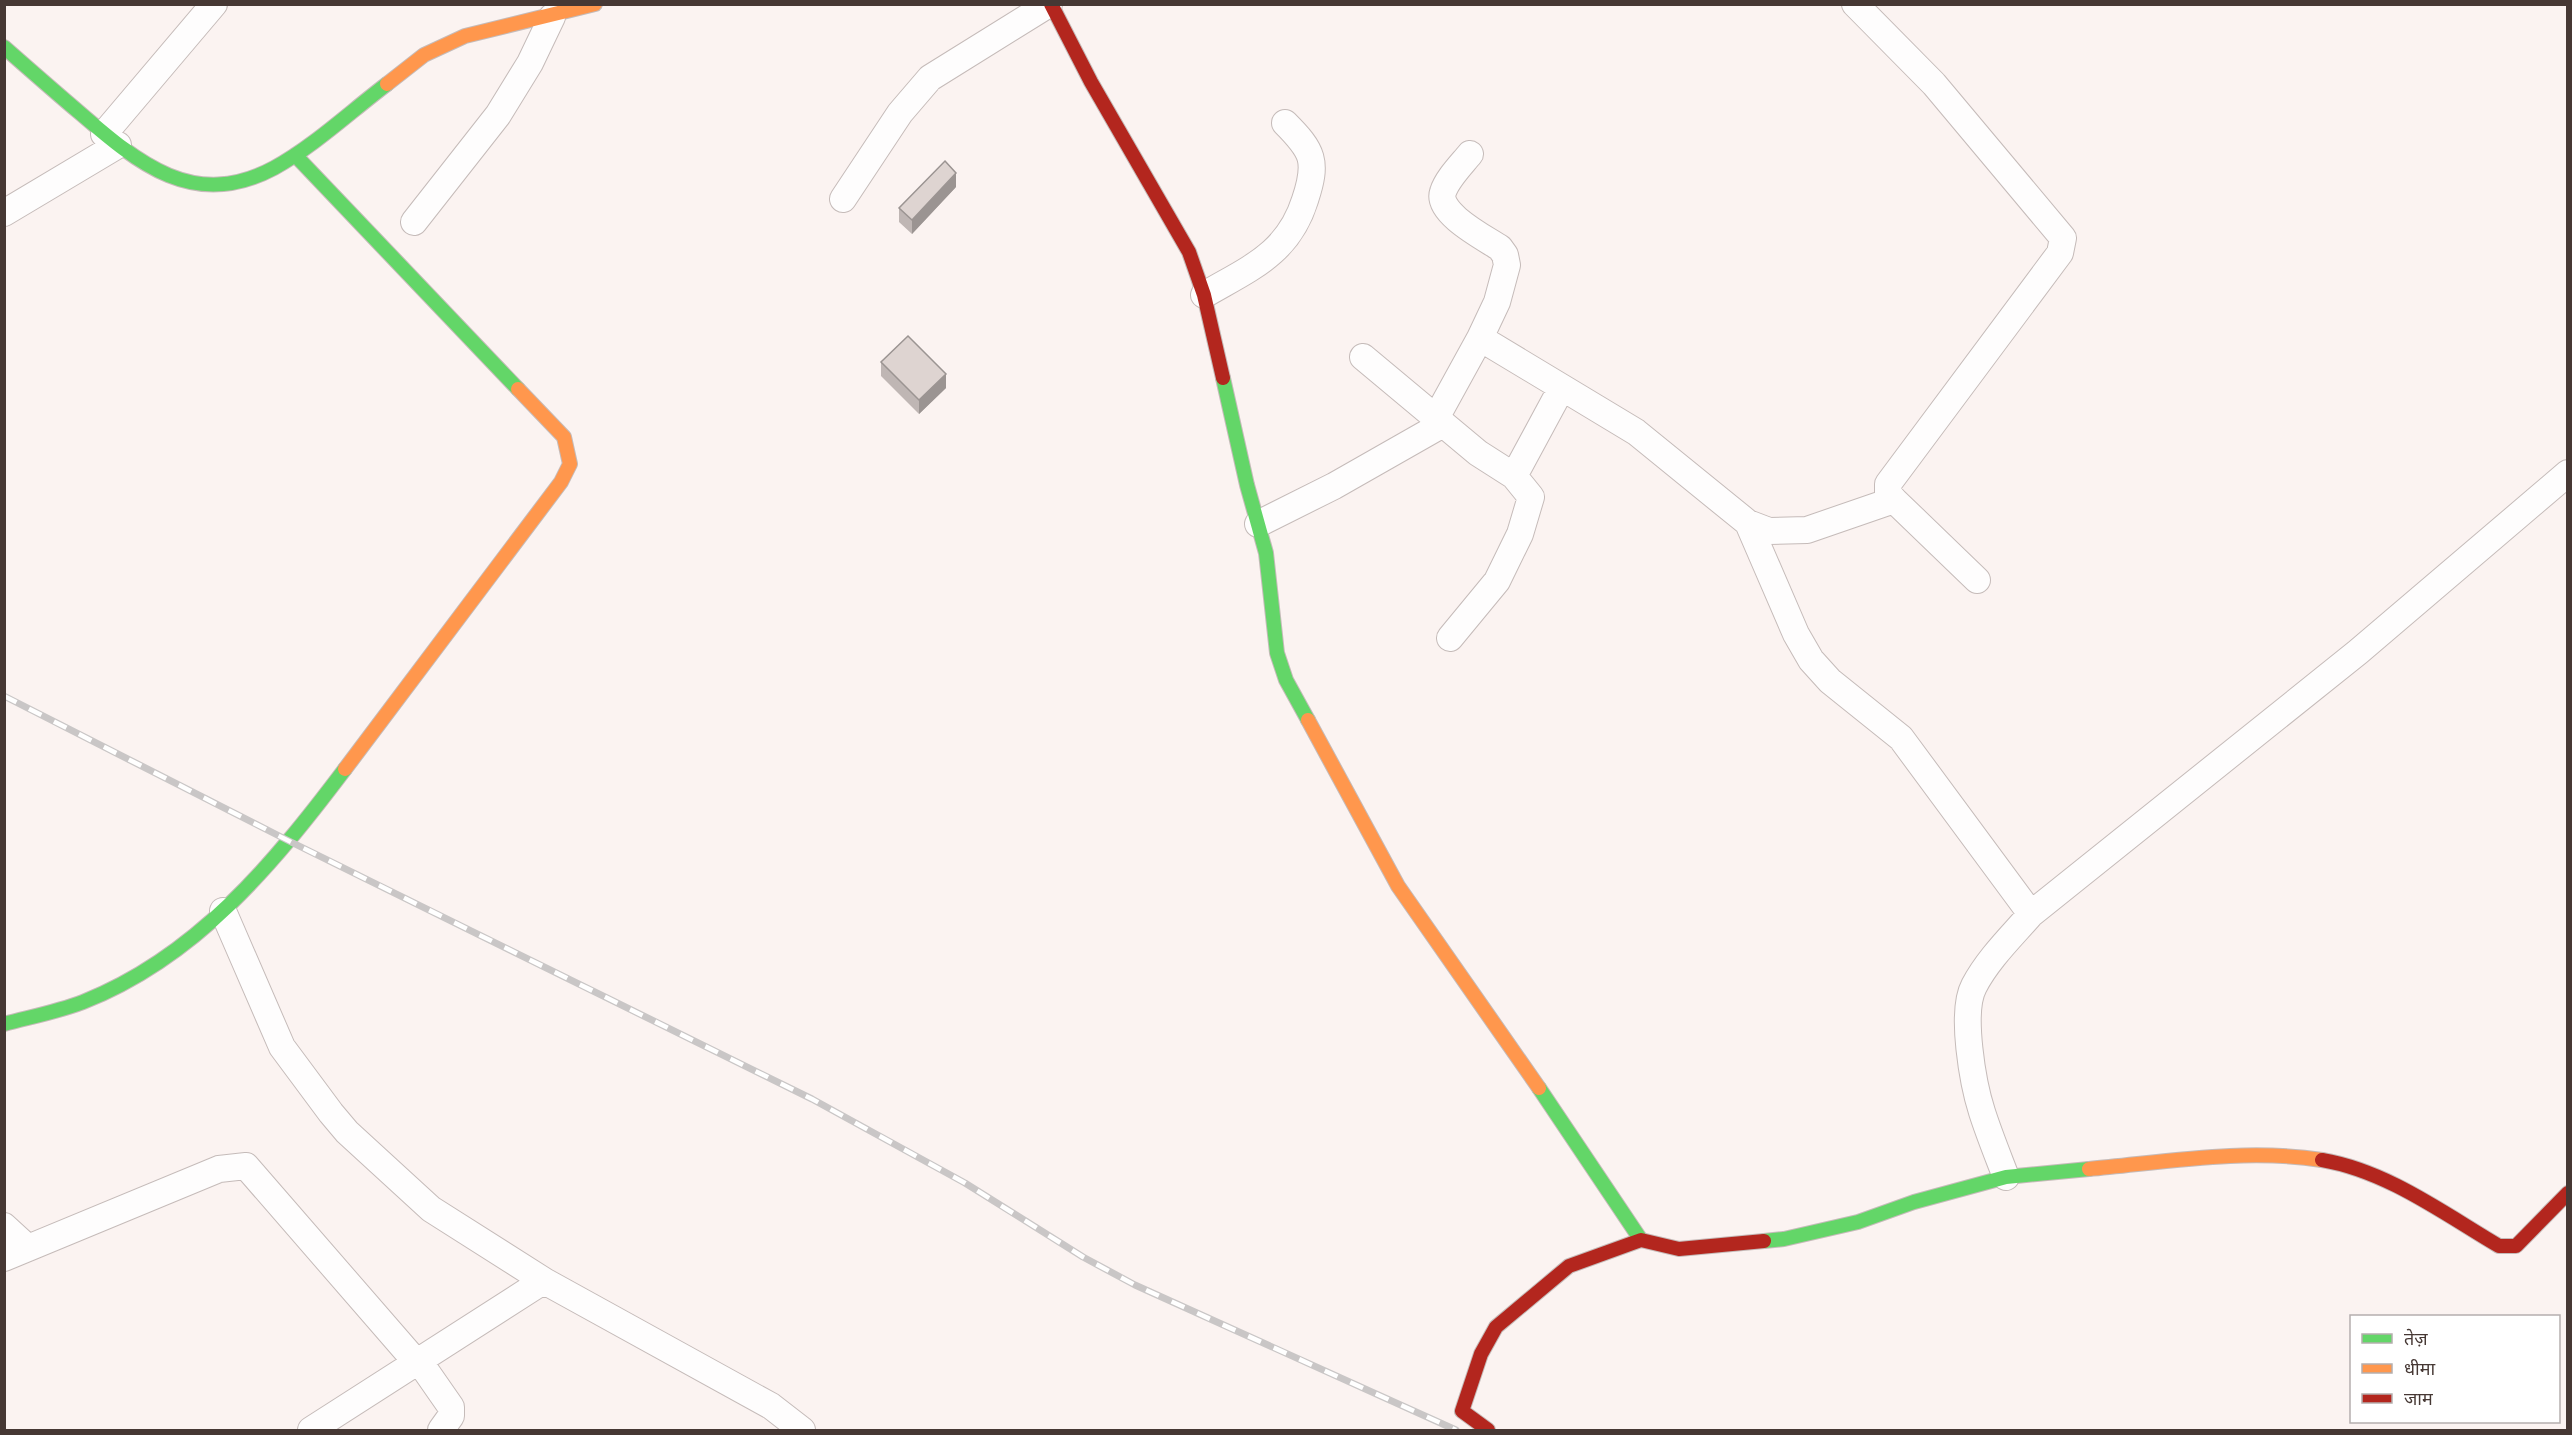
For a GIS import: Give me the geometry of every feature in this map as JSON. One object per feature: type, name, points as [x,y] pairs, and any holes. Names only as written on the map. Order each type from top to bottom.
[{"type":"main road","points":[[4,48],[111,140],[149,168],[178,180],[208,185],[272,170],[296,155],[424,55],[513,13],[552,17],[595,4]]},
{"type":"main road","points":[[1050,4],[1091,82],[1189,252],[1204,295],[1266,553],[1277,652],[1286,680],[1398,886],[1494,1020],[1641,1240]]},
{"type":"main road","points":[[4,1024],[90,999],[144,973],[223,911],[273,864],[561,482],[570,464],[564,437],[296,155]]},
{"type":"main road","points":[[1488,1431],[1462,1411],[1481,1354],[1496,1327],[1569,1266],[1641,1240],[1679,1249],[1784,1239],[1858,1222],[1914,1202],[2006,1177],[2215,1157],[2288,1155],[2345,1164],[2389,1180],[2499,1245],[2516,1246],[2568,1193]]},
{"type":"street","points":[[4,213],[111,140],[214,4]]},
{"type":"street","points":[[843,199],[900,112],[930,78],[1050,4]]},
{"type":"street","points":[[1855,4],[1934,84],[2063,238],[2060,253],[1888,484],[1888,493],[1894,500],[1977,580]]},
{"type":"street","points":[[414,222],[498,115],[530,63],[552,17]]},
{"type":"street","points":[[1204,295],[1260,262],[1283,243],[1300,217],[1312,180],[1313,160],[1307,145],[1285,123]]},
{"type":"street","points":[[1258,524],[1334,486],[1439,421],[1497,302],[1507,266],[1505,255],[1500,248],[1451,215],[1441,197],[1443,189],[1470,154]]},
{"type":"street","points":[[1480,338],[1561,389],[1636,432],[1748,523],[1769,531],[1808,530],[1894,500]]},
{"type":"street","points":[[1363,357],[1478,453],[1514,476],[1531,497],[1520,534],[1497,581],[1450,638]]},
{"type":"street","points":[[1514,476],[1561,389]]},
{"type":"street","points":[[2006,1177],[1981,1111],[1973,1068],[1968,1014],[1973,987],[2031,914],[2358,652],[2568,473]]},
{"type":"street","points":[[1748,523],[1796,634],[1810,660],[1830,681],[1901,738],[2031,914]]},
{"type":"street","points":[[223,911],[282,1047],[312,1090],[342,1126],[431,1209],[546,1282],[771,1406],[802,1431]]},
{"type":"street","points":[[4,1258],[219,1168],[246,1166],[418,1362],[451,1407],[451,1416],[441,1431]]},
{"type":"street","points":[[4,1226],[28,1248]]},
{"type":"street","points":[[311,1431],[537,1285],[546,1282]]},
{"type":"building","points":[[945,161],[956,173],[912,220],[899,208]]},
{"type":"building","points":[[908,336],[946,374],[919,400],[881,362]]},
{"type":"railway","points":[[4,696],[291,842],[812,1099],[965,1183],[1083,1257],[1135,1285],[1456,1430]]},
{"type":"traffic: fast","points":[[4,47],[124,149],[146,164],[193,183],[218,185],[245,180],[274,168],[318,139],[387,84]]},
{"type":"traffic: fast","points":[[295,155],[518,389]]},
{"type":"traffic: fast","points":[[1223,378],[1247,485],[1266,553],[1277,653],[1286,680],[1308,720]]},
{"type":"traffic: fast","points":[[4,1024],[83,1002],[124,983],[162,960],[230,904],[261,872],[345,769]]},
{"type":"traffic: fast","points":[[1539,1088],[1641,1240]]},
{"type":"traffic: fast","points":[[1764,1241],[1784,1239],[1858,1222],[1914,1202],[2006,1177],[2089,1169]]},
{"type":"traffic: slow","points":[[387,84],[424,55],[465,36],[595,4]]},
{"type":"traffic: slow","points":[[345,769],[561,482],[570,464],[564,437],[518,389]]},
{"type":"traffic: slow","points":[[1308,720],[1398,886],[1539,1088]]},
{"type":"traffic: slow","points":[[2089,1169],[2235,1156],[2264,1155],[2322,1160]]},
{"type":"traffic: jam","points":[[1051,4],[1091,82],[1189,252],[1204,295],[1223,378]]},
{"type":"traffic: jam","points":[[2322,1160],[2369,1173],[2392,1183],[2499,1246],[2516,1246],[2568,1193]]},
{"type":"traffic: jam","points":[[1488,1430],[1462,1411],[1481,1354],[1496,1327],[1569,1266],[1641,1240],[1679,1249],[1764,1241]]}]
